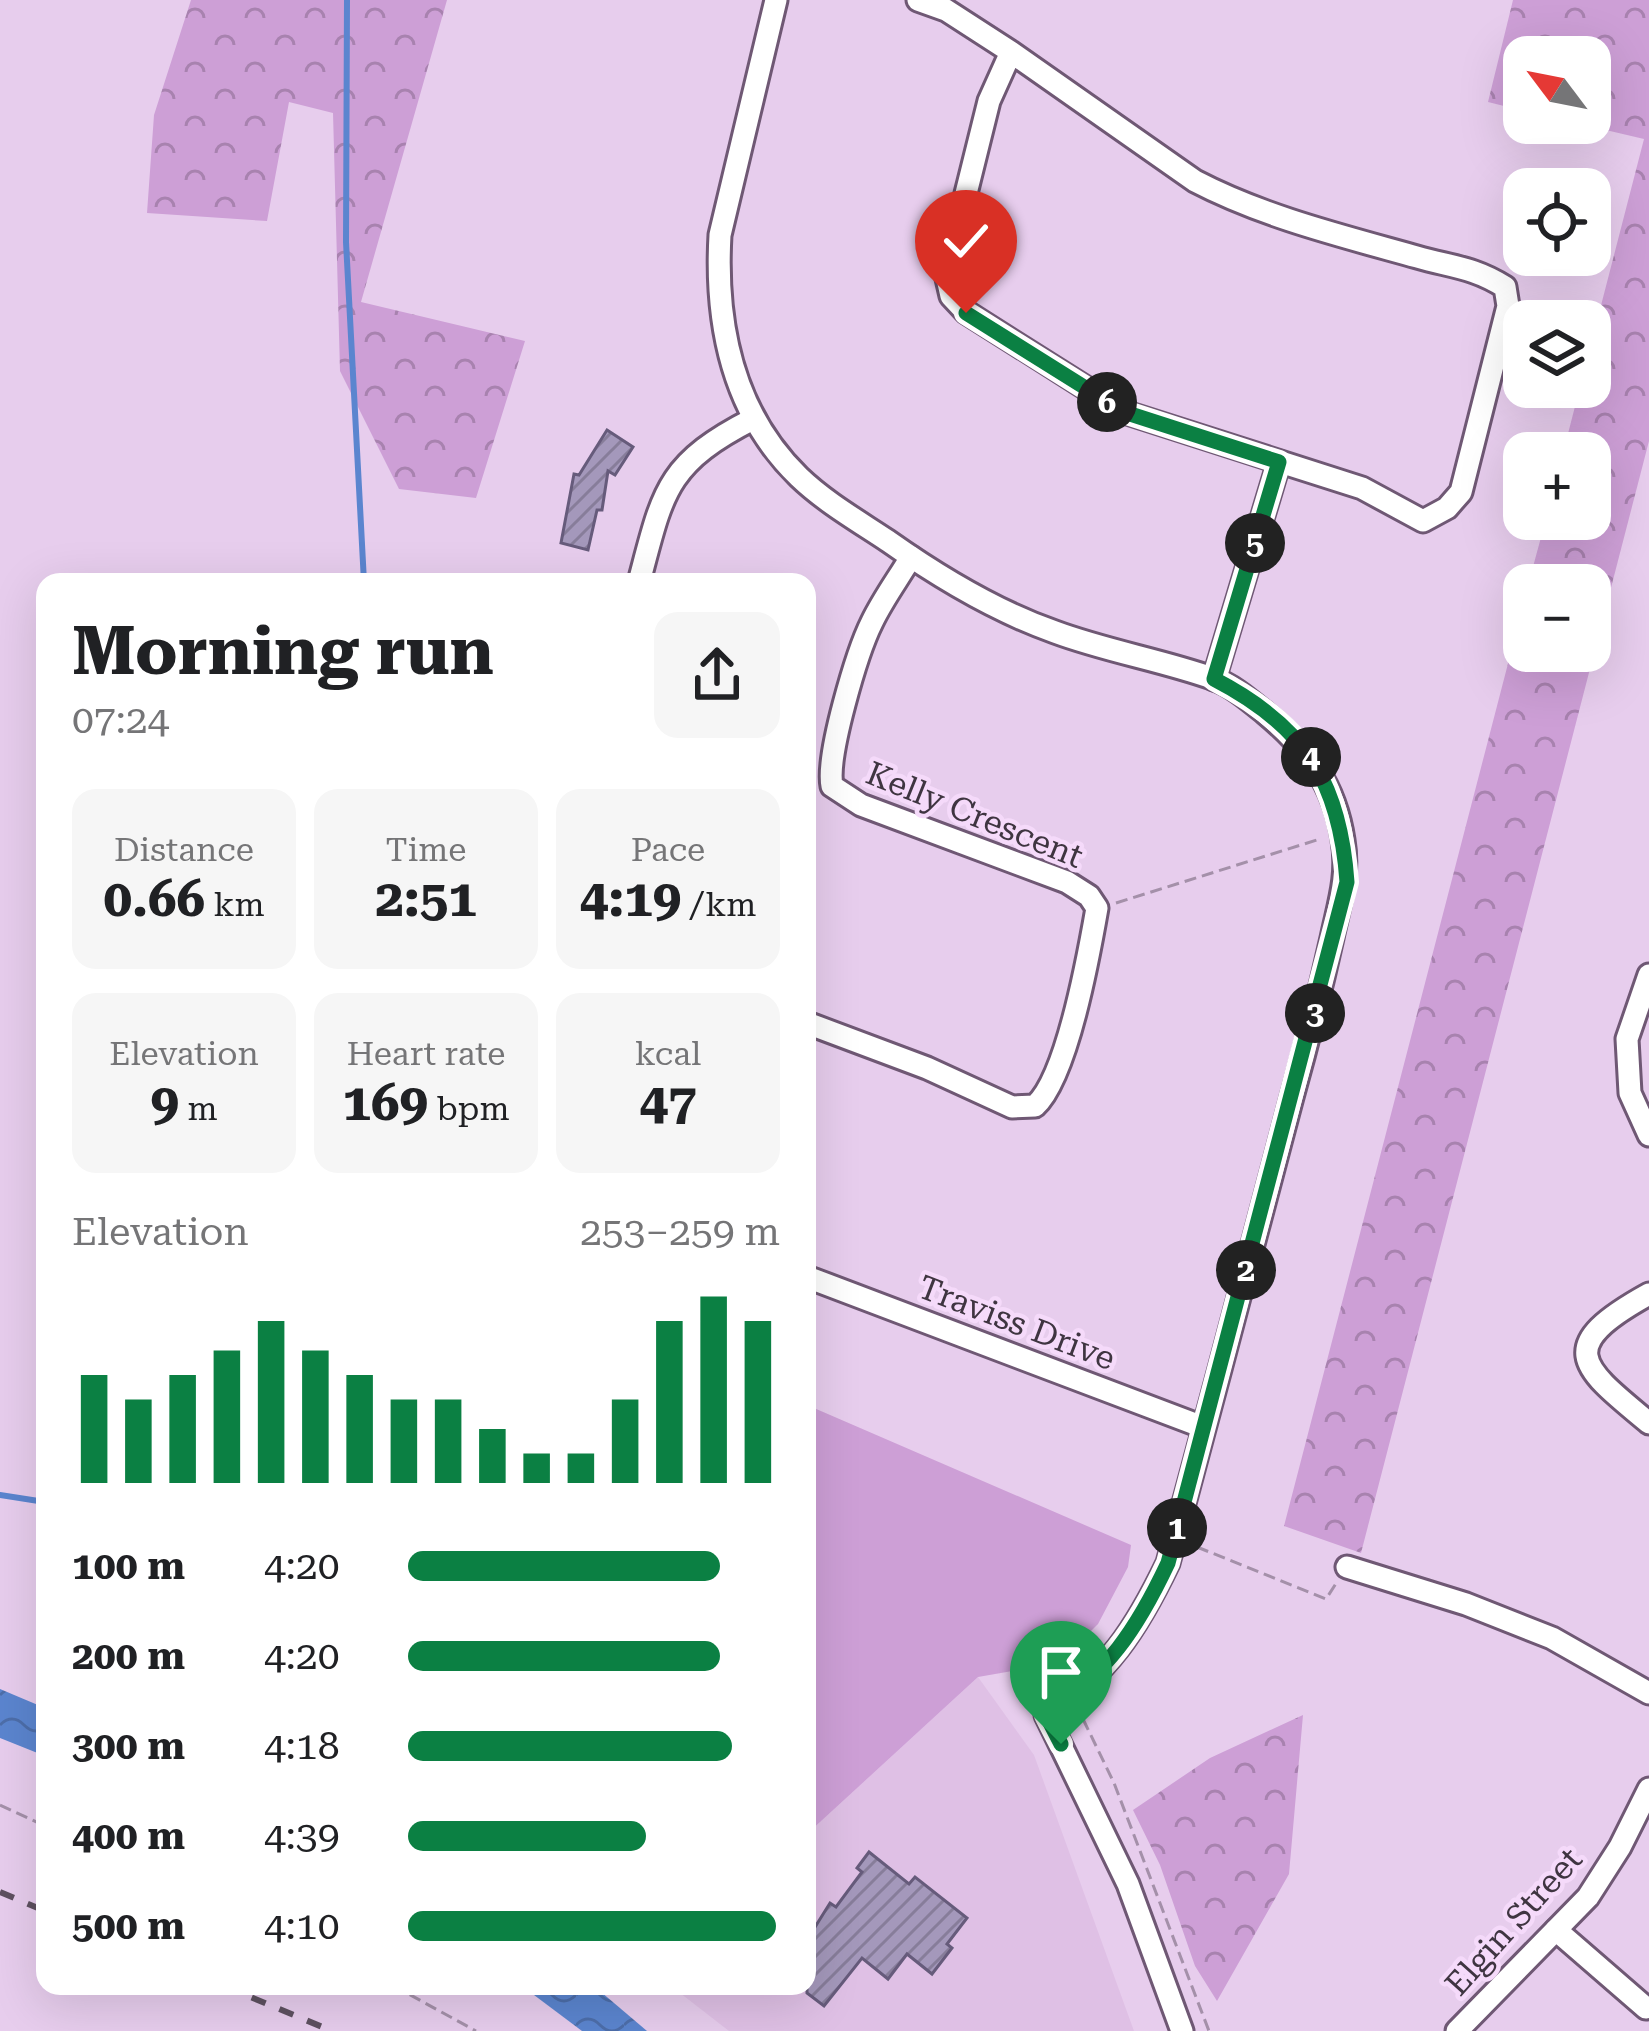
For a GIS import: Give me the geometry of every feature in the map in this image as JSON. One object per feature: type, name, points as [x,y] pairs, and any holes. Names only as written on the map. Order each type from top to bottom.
[{"type":"street","points":[[776,0],[724,216],[719,257],[723,333],[753,419],[800,479],[911,557],[1006,613],[1057,633],[1214,679],[1240,692],[1312,758],[1335,802],[1347,882],[1168,1563],[1144,1614],[1095,1677],[1046,1715],[1128,1884],[1183,2031]]},
{"type":"street","points":[[918,0],[946,10],[1011,52],[1218,194],[1253,209],[1480,272],[1504,287],[1508,306],[1488,391],[1461,492],[1447,508],[1423,521],[1362,488],[1124,412],[966,313],[951,296],[946,274],[983,124],[1011,52]]},
{"type":"street","points":[[641,573],[656,515],[680,467],[708,444],[753,419]]},
{"type":"street","points":[[1214,679],[1279,462]]},
{"type":"street","name":"Kelly Crescent","points":[[816,1026],[1012,1107],[1035,1106],[1053,1083],[1090,954],[1097,908],[1089,896],[1066,882],[861,805],[832,786],[836,731],[868,628],[911,557]]},
{"type":"street","points":[[1649,975],[1627,1039],[1630,1093],[1649,1135]]},
{"type":"street","name":"Traviss Drive","points":[[816,1280],[1203,1427]]},
{"type":"street","points":[[1649,1294],[1606,1322],[1586,1351],[1596,1379],[1649,1424]]},
{"type":"street","points":[[1347,1568],[1466,1604],[1552,1638],[1649,1693]]},
{"type":"street","name":"Elgin Street","points":[[1457,2031],[1588,1897],[1649,1789]]},
{"type":"street","points":[[1556,1930],[1646,2008]]},
{"type":"path","points":[[1097,908],[1320,839]]},
{"type":"path","points":[[1197,1547],[1326,1599],[1347,1568]]},
{"type":"path","points":[[1083,1720],[1114,1783],[1209,2031]]},
{"type":"path","points":[[0,1805],[36,1822]]},
{"type":"path","points":[[410,1995],[476,2031]]},
{"type":"shaded area","points":[[978,1677],[1034,1755],[1134,2031],[729,2031],[683,1995],[816,1995],[816,1826]]},
{"type":"green space","points":[[191,0],[447,0],[361,302],[525,341],[476,498],[399,489],[340,371],[333,113],[289,102],[267,221],[147,213],[154,115]]},
{"type":"green space","points":[[1513,0],[1649,0],[1649,441],[1611,588],[1611,564],[1534,564],[1540,540],[1611,540],[1611,432],[1568,432],[1575,408],[1611,408],[1611,300],[1602,300],[1644,139],[1611,131],[1611,36],[1504,36]]},
{"type":"green space","points":[[1503,41],[1503,106],[1488,102]]},
{"type":"green space","points":[[1506,672],[1589,672],[1361,1553],[1284,1526]]},
{"type":"green space","points":[[816,1409],[1131,1545],[1128,1567],[1098,1624],[1059,1663],[978,1677],[816,1826]]},
{"type":"green space","points":[[1303,1715],[1289,1874],[1217,2001],[1195,1966],[1160,1865],[1133,1810],[1210,1758]]},
{"type":"water","points":[[0,1689],[36,1704],[36,1752],[0,1738]]},
{"type":"water","points":[[534,1995],[605,1995],[647,2031],[582,2031]]},
{"type":"building","points":[[607,430],[633,447],[615,475],[608,471],[602,510],[597,510],[588,550],[561,543],[574,474],[579,475]]},
{"type":"building","points":[[869,1852],[909,1884],[915,1877],[967,1918],[932,1974],[907,1954],[888,1979],[862,1958],[824,2006],[810,1995],[816,1995],[816,1926],[830,1903],[836,1907],[862,1872],[857,1868]]},
{"type":"waterway","points":[[347,0],[346,242],[364,573]]},
{"type":"waterway","points":[[0,1495],[36,1501]]},
{"type":"railway","points":[[0,1892],[36,1907]]},
{"type":"railway","points":[[246,1995],[332,2031]]},
{"type":"route","points":[[966,313],[1124,412],[1279,462],[1214,679],[1240,692],[1312,758],[1335,802],[1347,882],[1168,1563],[1124,1645],[1074,1696],[1046,1715],[1061,1744]]}]
